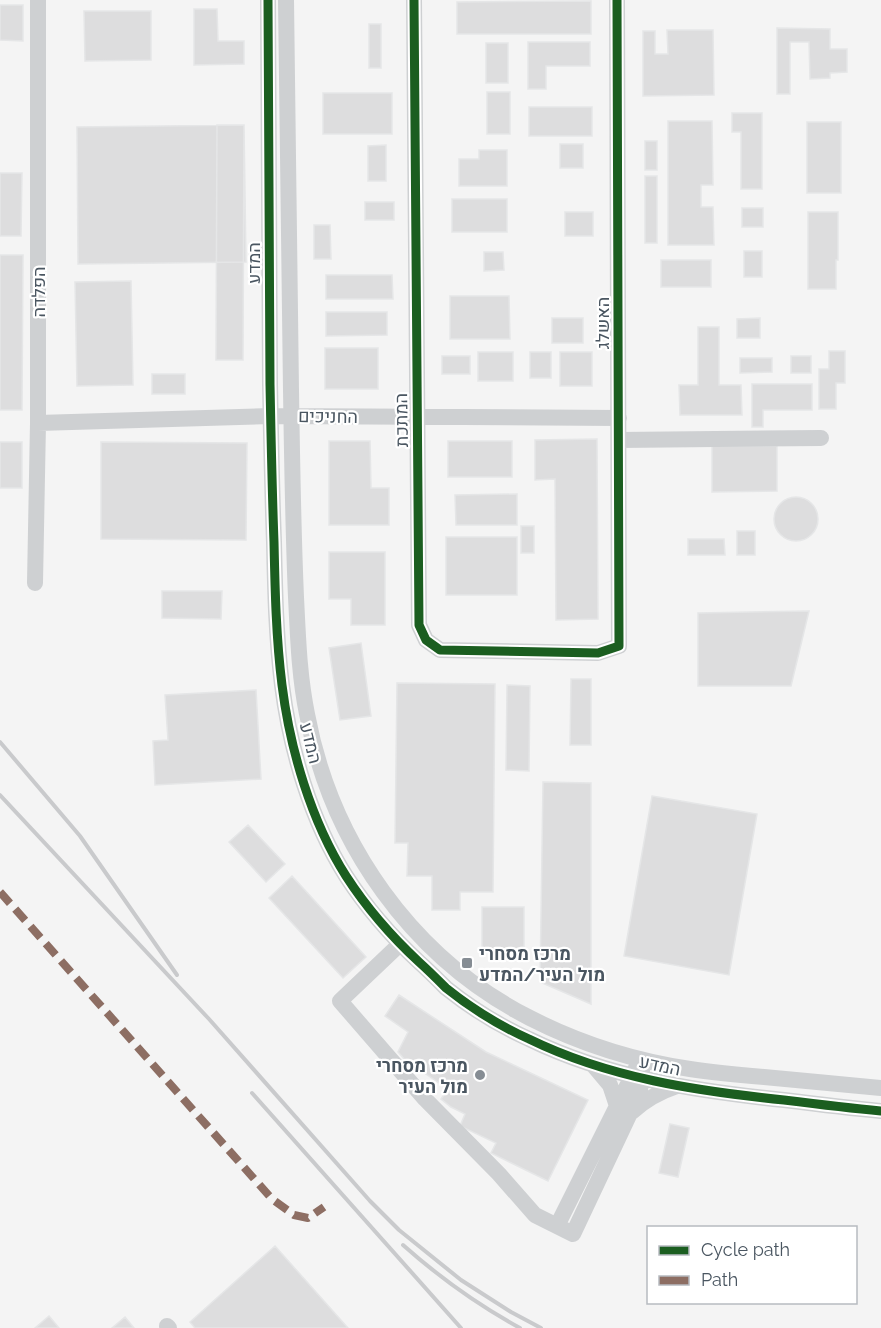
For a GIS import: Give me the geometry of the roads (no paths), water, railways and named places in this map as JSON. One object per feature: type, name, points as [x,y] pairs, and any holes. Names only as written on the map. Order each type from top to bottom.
[{"type":"street","name":"הפלדה","points":[[35,583],[38,423],[38,0]]},
{"type":"street","name":"המדע","points":[[268,0],[271,416],[275,590],[282,688],[300,768],[314,813],[346,875],[379,921],[447,989],[485,1016],[527,1039],[562,1054],[636,1078],[720,1094],[881,1111]]},
{"type":"street","name":"המדע","points":[[286,0],[291,416],[300,668],[307,716],[317,756],[329,793],[346,832],[366,868],[390,902],[434,951],[494,998],[531,1019],[591,1043],[642,1059],[689,1069],[881,1088]]},
{"type":"street","name":"המתכת","points":[[414,0],[419,625],[426,640],[440,650],[598,653],[619,646]]},
{"type":"street","name":"האשלג","points":[[617,0],[619,646]]},
{"type":"street","name":"החניכים","points":[[38,423],[271,416],[619,418]]},
{"type":"street","points":[[619,440],[822,438]]},
{"type":"street","points":[[400,944],[340,1001],[425,1099],[498,1173],[535,1215],[573,1234],[642,1059]]},
{"type":"street","points":[[593,1065],[610,1085],[623,1110]]},
{"type":"street","points":[[557,1226],[623,1110],[659,1092],[677,1086]]},
{"type":"railway","points":[[0,742],[80,836],[177,975]]},
{"type":"railway","points":[[0,795],[209,1019],[370,1201],[399,1230],[461,1280],[541,1328]]},
{"type":"railway","points":[[252,1093],[461,1328]]},
{"type":"railway","points":[[403,1245],[459,1290],[520,1328]]},
{"type":"place","name":"מרכז מסחרי מול העיר/המדע","points":[[467,963]]},
{"type":"place","name":"מרכז מסחרי מול העיר","points":[[480,1075]]}]
